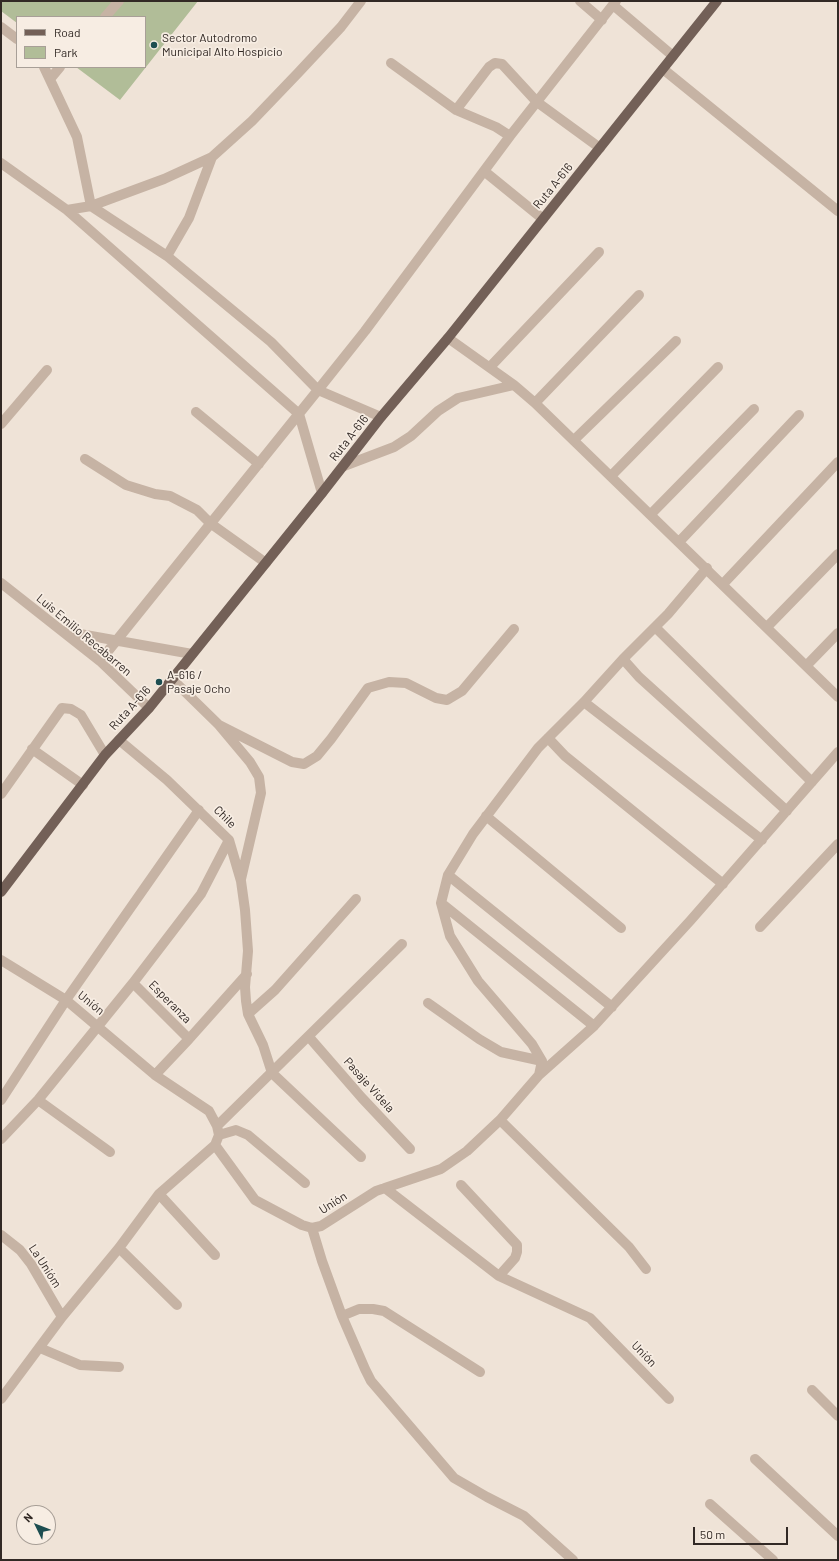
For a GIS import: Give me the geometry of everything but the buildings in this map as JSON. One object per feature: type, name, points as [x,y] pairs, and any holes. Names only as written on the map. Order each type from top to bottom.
[{"type":"main road","name":"Ruta A-616","points":[[1,892],[105,756],[149,708],[322,494],[381,417],[448,338],[717,1]]},
{"type":"street","points":[[106,16],[119,1]]},
{"type":"street","points":[[67,210],[91,206],[164,179],[212,157],[252,121],[298,73],[341,27],[361,1]]},
{"type":"street","points":[[580,1],[602,20]]},
{"type":"street","points":[[100,661],[318,390],[510,136],[614,3],[674,56]]},
{"type":"street","points":[[1,27],[16,38]]},
{"type":"street","points":[[391,63],[456,110],[496,127],[510,136]]},
{"type":"street","points":[[456,110],[489,67],[495,63],[502,64],[537,102],[600,148]]},
{"type":"street","points":[[44,68],[77,137],[91,206],[167,256],[271,342],[318,390],[381,417]]},
{"type":"street","points":[[50,79],[59,68]]},
{"type":"street","points":[[663,69],[838,211]]},
{"type":"street","points":[[167,256],[189,218],[212,157]]},
{"type":"street","points":[[1,163],[67,210],[299,414],[322,494]]},
{"type":"street","points":[[484,171],[543,219]]},
{"type":"street","points":[[490,367],[599,252]]},
{"type":"street","points":[[535,403],[639,295]]},
{"type":"street","points":[[448,338],[490,367],[535,403],[707,568],[838,697]]},
{"type":"street","points":[[574,440],[676,341]]},
{"type":"street","points":[[611,476],[718,367]]},
{"type":"street","points":[[1,424],[47,370]]},
{"type":"street","points":[[344,466],[394,447],[411,436],[438,411],[458,398],[514,385]]},
{"type":"street","points":[[651,514],[754,409]]},
{"type":"street","points":[[196,412],[259,464]]},
{"type":"street","points":[[679,542],[799,415]]},
{"type":"street","points":[[85,459],[126,484],[155,494],[170,496],[197,510],[210,523],[266,563]]},
{"type":"street","points":[[723,584],[838,462]]},
{"type":"street","points":[[767,627],[838,554]]},
{"type":"street","points":[[539,1075],[542,1061],[532,1044],[478,982],[450,936],[441,903],[448,875],[473,834],[538,748],[584,702],[623,659],[655,628],[707,568]]},
{"type":"street","name":"Luis Emilio Recabarren","points":[[1,583],[100,661],[149,708]]},
{"type":"street","points":[[655,628],[812,782]]},
{"type":"street","points":[[61,630],[192,654]]},
{"type":"street","points":[[219,725],[292,762],[304,764],[317,756],[368,688],[389,682],[406,683],[436,698],[447,700],[462,691],[514,630]]},
{"type":"street","points":[[806,666],[838,633]]},
{"type":"street","points":[[623,659],[639,677],[787,811]]},
{"type":"street","points":[[172,679],[219,725],[250,762],[259,777],[261,793],[241,881]]},
{"type":"street","points":[[584,702],[762,840]]},
{"type":"street","points":[[1,794],[62,708],[71,709],[81,715],[105,756]]},
{"type":"street","points":[[548,738],[565,756],[722,884]]},
{"type":"street","name":"Chile","points":[[119,740],[167,780],[230,840],[241,881],[245,910],[248,951],[246,1001],[248,1014],[263,1045],[272,1073]]},
{"type":"street","points":[[32,749],[83,786]]},
{"type":"street","points":[[386,1188],[441,1168],[467,1152],[500,1120],[539,1075],[594,1026],[612,1007],[762,840],[838,752]]},
{"type":"street","points":[[1,1100],[66,1000],[200,810]]},
{"type":"street","points":[[486,816],[621,928]]},
{"type":"street","points":[[1,1139],[38,1100],[133,983],[201,894],[230,840]]},
{"type":"street","points":[[760,926],[838,844]]},
{"type":"street","points":[[448,875],[612,1007]]},
{"type":"street","points":[[248,1014],[275,990],[356,899]]},
{"type":"street","points":[[441,903],[594,1026]]},
{"type":"street","points":[[1,1399],[62,1317],[119,1248],[159,1194],[217,1136],[272,1073],[310,1037],[402,944]]},
{"type":"street","name":"Unión","points":[[1,960],[66,1000],[155,1075],[209,1111],[217,1136],[255,1200],[302,1225],[312,1228],[321,1226],[376,1191],[386,1188],[499,1276],[590,1318],[669,1399]]},
{"type":"street","points":[[155,1075],[247,974]]},
{"type":"street","name":"Esperanza","points":[[133,983],[189,1039]]},
{"type":"street","points":[[428,1003],[479,1039],[501,1052],[542,1061]]},
{"type":"street","name":"Pasaje Videla","points":[[310,1037],[362,1098],[410,1149]]},
{"type":"street","points":[[272,1073],[361,1157]]},
{"type":"street","points":[[38,1100],[110,1152]]},
{"type":"street","points":[[500,1120],[629,1247],[646,1269]]},
{"type":"street","points":[[217,1136],[236,1130],[248,1135],[305,1183]]},
{"type":"street","points":[[461,1185],[517,1245],[515,1258],[499,1276]]},
{"type":"street","points":[[159,1194],[215,1255]]},
{"type":"street","points":[[312,1228],[342,1316],[371,1381],[454,1478],[524,1516],[573,1560]]},
{"type":"street","name":"La Unióm","points":[[1,1235],[20,1250],[31,1264],[62,1317]]},
{"type":"street","points":[[119,1248],[177,1305]]},
{"type":"street","points":[[342,1316],[359,1310],[373,1309],[384,1312],[480,1372]]},
{"type":"street","points":[[40,1348],[80,1365],[119,1368]]},
{"type":"street","points":[[812,1390],[838,1416]]},
{"type":"street","points":[[755,1459],[838,1536]]},
{"type":"street","points":[[710,1504],[773,1560]]},
{"type":"green space","name":"Sector Autodromo Municipal Alto Hospicio","points":[[1,1],[198,1],[146,67],[146,16],[16,16],[16,22],[1,11]]},
{"type":"green space","name":"Sector Autodromo Municipal Alto Hospicio","points":[[77,68],[145,68],[120,100]]},
{"type":"place","name":"Sector Autodromo Municipal Alto Hospicio","points":[[154,45]]},
{"type":"place","name":"A-616 / Pasaje Ocho","points":[[159,682]]}]
